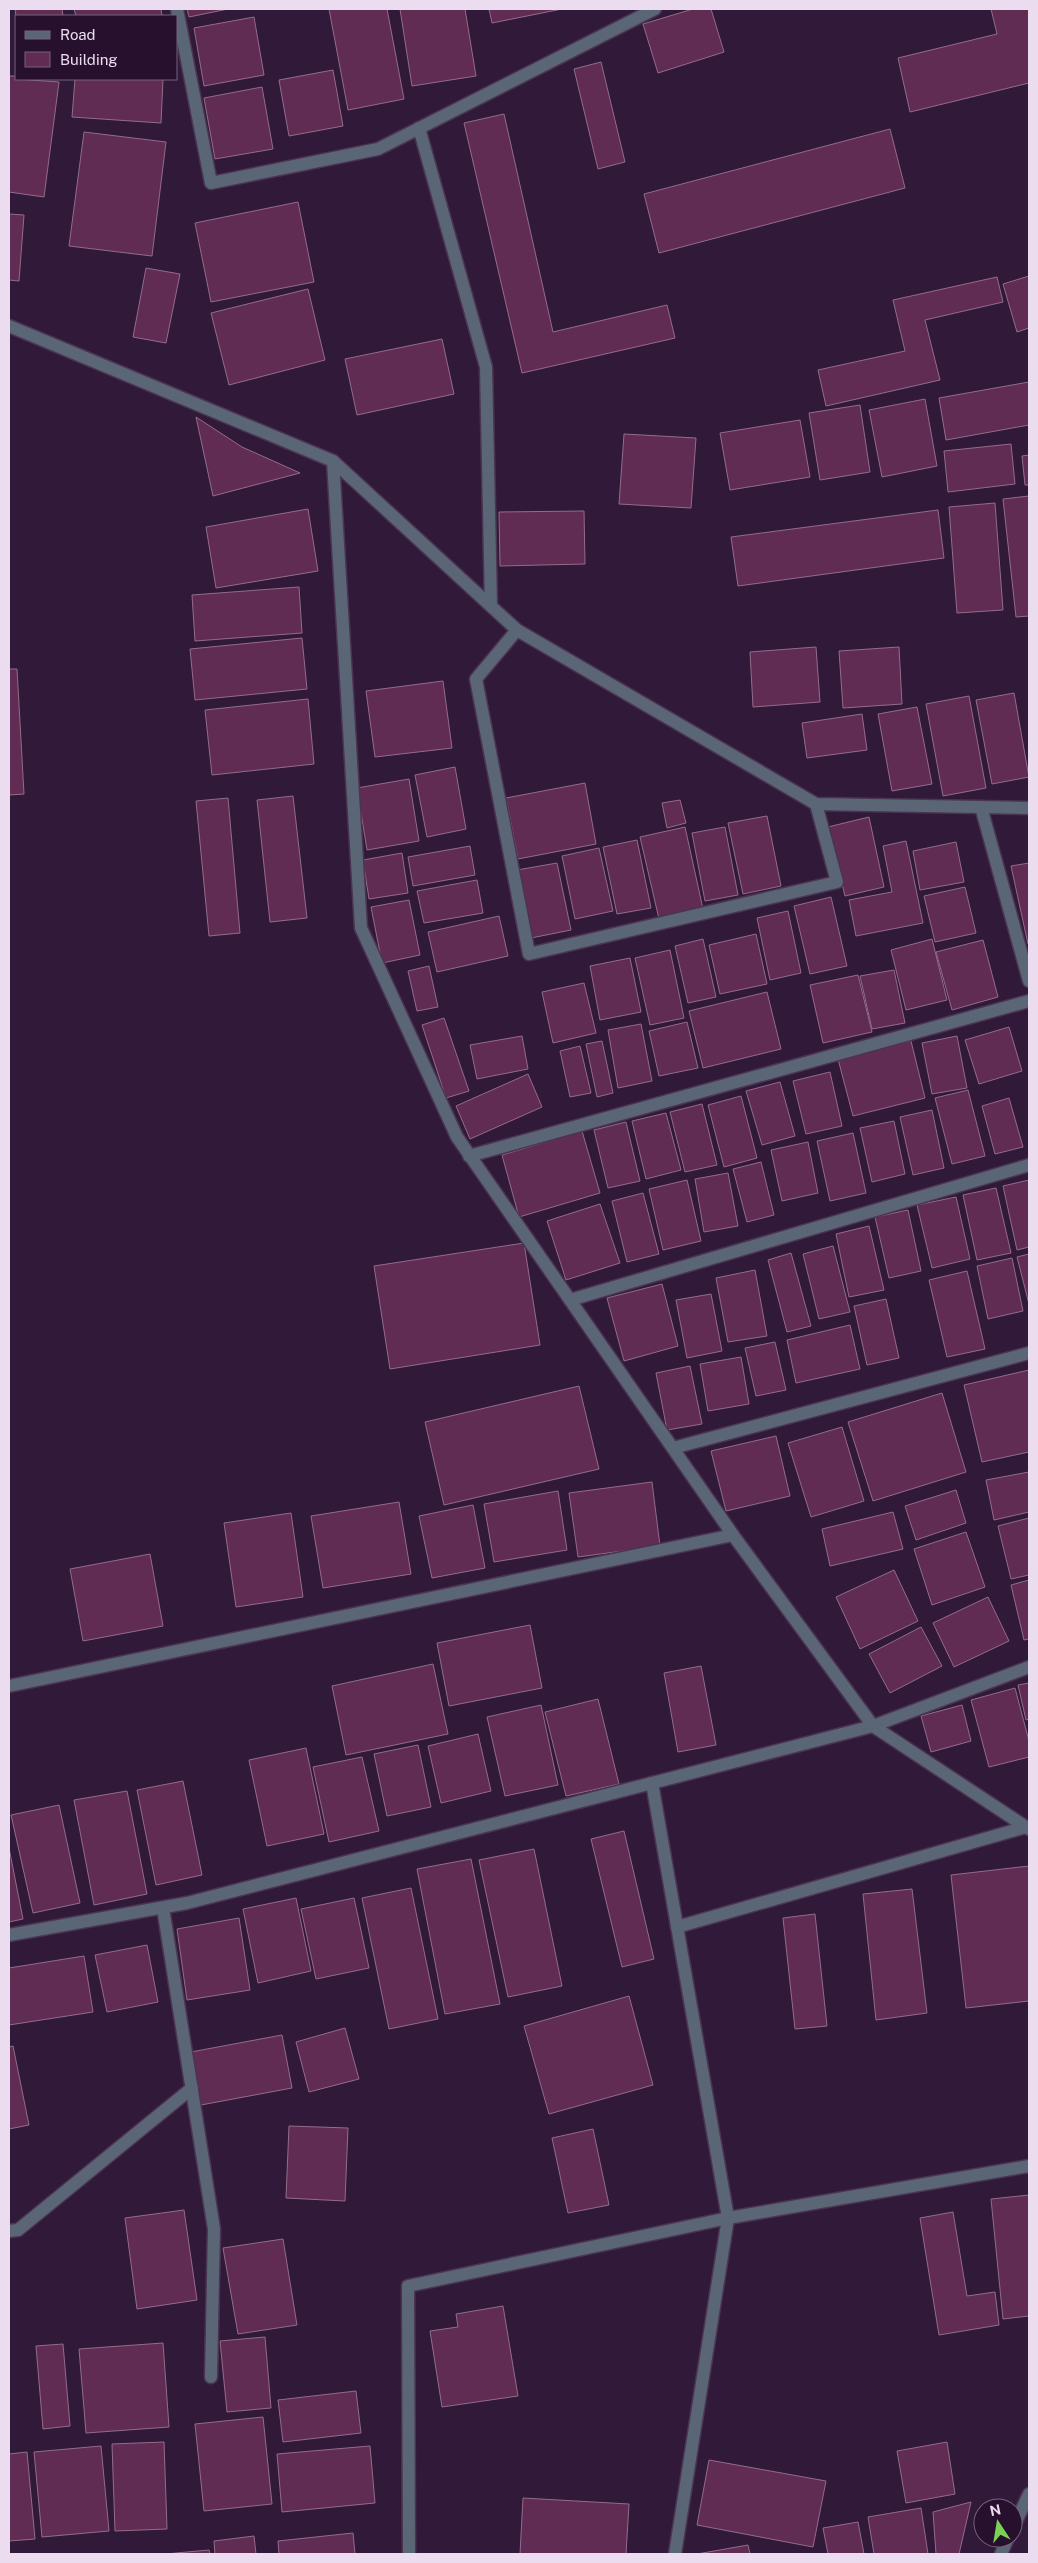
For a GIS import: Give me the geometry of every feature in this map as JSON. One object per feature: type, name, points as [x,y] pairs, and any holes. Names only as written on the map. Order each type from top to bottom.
[{"type":"street","points":[[178,9],[212,183],[378,149],[655,9]]},
{"type":"street","points":[[420,128],[486,367],[491,606]]},
{"type":"street","points":[[9,326],[333,462],[517,630],[816,804],[1029,808]]},
{"type":"street","points":[[333,462],[360,928],[457,1137],[733,1535],[874,1726],[1028,1828]]},
{"type":"street","points":[[517,630],[476,679],[529,954],[838,882],[816,804]]},
{"type":"street","points":[[981,807],[1029,981]]},
{"type":"street","points":[[470,1156],[1029,1002]]},
{"type":"street","points":[[570,1300],[1029,1165]]},
{"type":"street","points":[[672,1448],[1029,1353]]},
{"type":"street","points":[[9,1686],[733,1535]]},
{"type":"street","points":[[9,1934],[163,1908],[874,1726],[1029,1667]]},
{"type":"street","points":[[652,1783],[728,2218],[675,2554]]},
{"type":"street","points":[[676,1927],[1028,1828]]},
{"type":"street","points":[[163,1908],[214,2229],[211,2377]]},
{"type":"street","points":[[9,2231],[18,2230],[192,2088]]},
{"type":"street","points":[[409,2554],[408,2286],[728,2218],[1029,2166]]},
{"type":"street","points":[[1023,2507],[1029,2494]]},
{"type":"building","points":[[15,9],[62,9],[63,15],[16,15]]},
{"type":"building","points":[[74,9],[161,9],[162,15],[76,15]]},
{"type":"building","points":[[187,9],[228,9],[189,17]]},
{"type":"building","points":[[329,9],[387,9],[404,99],[348,110]]},
{"type":"building","points":[[400,9],[465,9],[476,76],[412,86]]},
{"type":"building","points":[[489,9],[562,9],[492,23]]},
{"type":"building","points":[[693,9],[711,9],[724,52],[658,73],[643,24]]},
{"type":"building","points":[[991,9],[1029,9],[1029,83],[910,112],[898,58],[997,34]]},
{"type":"building","points":[[254,17],[264,75],[204,86],[194,28]]},
{"type":"building","points":[[601,62],[625,162],[598,169],[574,69]]},
{"type":"building","points":[[333,70],[343,126],[289,136],[279,80]]},
{"type":"building","points":[[9,76],[15,76],[15,80],[59,82],[44,197],[9,192]]},
{"type":"building","points":[[75,80],[163,80],[161,123],[72,117]]},
{"type":"building","points":[[262,87],[273,149],[215,159],[204,98]]},
{"type":"building","points":[[504,114],[553,332],[667,305],[675,338],[522,373],[464,123]]},
{"type":"building","points":[[890,129],[905,188],[659,253],[644,194]]},
{"type":"building","points":[[84,132],[166,142],[152,256],[69,246]]},
{"type":"building","points":[[298,202],[314,282],[211,302],[195,223]]},
{"type":"building","points":[[9,214],[24,215],[19,281],[9,280]]},
{"type":"building","points":[[146,268],[180,274],[166,343],[133,337]]},
{"type":"building","points":[[1029,276],[1029,328],[1017,332],[1003,284]]},
{"type":"building","points":[[997,277],[1003,302],[925,320],[940,380],[826,406],[818,370],[905,351],[893,300]]},
{"type":"building","points":[[308,289],[325,360],[229,385],[211,313]]},
{"type":"building","points":[[442,339],[454,394],[357,415],[345,359]]},
{"type":"building","points":[[1029,382],[1029,425],[946,440],[939,398]]},
{"type":"building","points":[[925,399],[937,466],[882,477],[869,410]]},
{"type":"building","points":[[860,405],[870,472],[820,480],[809,413]]},
{"type":"building","points":[[196,417],[242,447],[300,473],[213,496]]},
{"type":"building","points":[[800,420],[810,477],[730,490],[720,433]]},
{"type":"building","points":[[624,434],[696,438],[691,508],[619,504]]},
{"type":"building","points":[[1011,444],[1015,484],[948,492],[944,451]]},
{"type":"building","points":[[1029,455],[1029,485],[1025,485],[1022,456]]},
{"type":"building","points":[[1029,496],[1029,616],[1016,617],[1003,499]]},
{"type":"building","points":[[995,503],[1003,610],[957,613],[949,507]]},
{"type":"building","points":[[308,509],[318,571],[216,588],[206,527]]},
{"type":"building","points":[[938,510],[944,558],[738,586],[731,537]]},
{"type":"building","points":[[584,511],[585,564],[500,566],[499,512]]},
{"type":"building","points":[[299,587],[302,633],[195,641],[192,595]]},
{"type":"building","points":[[302,638],[307,689],[195,700],[190,649]]},
{"type":"building","points":[[816,647],[820,702],[753,707],[750,652]]},
{"type":"building","points":[[899,647],[902,704],[843,708],[839,651]]},
{"type":"building","points":[[9,669],[17,669],[24,794],[9,795]]},
{"type":"building","points":[[443,681],[452,748],[375,757],[366,691]]},
{"type":"building","points":[[1014,693],[1029,777],[992,784],[976,700]]},
{"type":"building","points":[[969,696],[986,788],[943,796],[926,704]]},
{"type":"building","points":[[308,699],[314,764],[212,775],[205,710]]},
{"type":"building","points":[[917,707],[932,784],[892,791],[878,714]]},
{"type":"building","points":[[862,714],[867,750],[807,758],[802,723]]},
{"type":"building","points":[[455,767],[466,829],[427,837],[415,775]]},
{"type":"building","points":[[409,779],[419,841],[367,850],[357,788]]},
{"type":"building","points":[[585,783],[596,844],[518,859],[506,798]]},
{"type":"building","points":[[293,796],[307,918],[270,922],[257,800]]},
{"type":"building","points":[[228,798],[240,933],[209,936],[196,801]]},
{"type":"building","points":[[680,800],[686,823],[667,828],[662,803]]},
{"type":"building","points":[[767,816],[781,886],[743,894],[728,823]]},
{"type":"building","points":[[869,817],[884,887],[845,896],[828,827]]},
{"type":"building","points":[[685,827],[703,909],[659,919],[640,837]]},
{"type":"building","points":[[725,827],[738,895],[705,901],[692,833]]},
{"type":"building","points":[[637,840],[651,908],[617,914],[603,847]]},
{"type":"building","points":[[906,841],[923,923],[856,936],[849,900],[892,892],[883,846]]},
{"type":"building","points":[[956,842],[964,882],[920,890],[913,851]]},
{"type":"building","points":[[470,846],[475,875],[413,886],[408,857]]},
{"type":"building","points":[[599,848],[613,911],[575,919],[562,856]]},
{"type":"building","points":[[402,853],[408,893],[369,899],[363,860]]},
{"type":"building","points":[[557,863],[571,930],[531,938],[517,870]]},
{"type":"building","points":[[1029,863],[1029,943],[1028,944],[1011,866]]},
{"type":"building","points":[[477,880],[483,913],[424,923],[417,891]]},
{"type":"building","points":[[965,887],[976,933],[935,942],[924,896]]},
{"type":"building","points":[[831,897],[847,966],[810,974],[794,906]]},
{"type":"building","points":[[409,900],[420,955],[382,963],[371,907]]},
{"type":"building","points":[[788,911],[801,973],[770,980],[757,918]]},
{"type":"building","points":[[499,916],[508,956],[437,972],[428,932]]},
{"type":"building","points":[[756,934],[767,984],[720,994],[709,945]]},
{"type":"building","points":[[703,939],[716,997],[688,1003],[675,946]]},
{"type":"building","points":[[932,939],[947,1000],[906,1010],[891,950]]},
{"type":"building","points":[[983,940],[998,997],[952,1010],[936,952]]},
{"type":"building","points":[[670,950],[684,1018],[650,1025],[635,958]]},
{"type":"building","points":[[630,958],[641,1012],[600,1020],[590,966]]},
{"type":"building","points":[[429,966],[438,1007],[417,1011],[408,971]]},
{"type":"building","points":[[894,970],[905,1023],[872,1029],[860,976]]},
{"type":"building","points":[[858,975],[872,1032],[823,1043],[810,985]]},
{"type":"building","points":[[584,983],[596,1033],[553,1043],[542,992]]},
{"type":"building","points":[[767,992],[781,1049],[703,1068],[689,1011]]},
{"type":"building","points":[[444,1018],[469,1091],[446,1098],[422,1025]]},
{"type":"building","points":[[687,1022],[698,1068],[659,1076],[649,1031]]},
{"type":"building","points":[[641,1024],[652,1081],[618,1088],[608,1030]]},
{"type":"building","points":[[1009,1027],[1022,1071],[979,1084],[965,1040]]},
{"type":"building","points":[[522,1036],[528,1069],[477,1079],[470,1045]]},
{"type":"building","points":[[957,1036],[967,1088],[932,1094],[922,1043]]},
{"type":"building","points":[[602,1041],[613,1093],[597,1097],[586,1044]]},
{"type":"building","points":[[911,1041],[925,1098],[853,1116],[838,1059]]},
{"type":"building","points":[[580,1046],[591,1093],[570,1097],[560,1051]]},
{"type":"building","points":[[830,1072],[842,1126],[806,1134],[793,1081]]},
{"type":"building","points":[[528,1074],[542,1107],[470,1139],[456,1106]]},
{"type":"building","points":[[780,1082],[795,1136],[762,1145],[746,1091]]},
{"type":"building","points":[[968,1090],[985,1156],[952,1164],[935,1098]]},
{"type":"building","points":[[741,1096],[757,1158],[724,1167],[708,1105]]},
{"type":"building","points":[[1009,1098],[1023,1147],[995,1154],[982,1106]]},
{"type":"building","points":[[702,1104],[717,1165],[685,1172],[670,1112]]},
{"type":"building","points":[[932,1110],[944,1168],[913,1175],[900,1117]]},
{"type":"building","points":[[666,1113],[681,1170],[646,1179],[632,1121]]},
{"type":"building","points":[[894,1121],[905,1174],[872,1182],[860,1128]]},
{"type":"building","points":[[626,1122],[640,1181],[608,1188],[594,1130]]},
{"type":"building","points":[[582,1131],[600,1193],[519,1217],[502,1155]]},
{"type":"building","points":[[853,1133],[866,1193],[830,1201],[817,1141]]},
{"type":"building","points":[[808,1142],[818,1193],[782,1201],[771,1150]]},
{"type":"building","points":[[761,1162],[774,1215],[747,1222],[733,1169]]},
{"type":"building","points":[[728,1173],[738,1226],[704,1232],[695,1179]]},
{"type":"building","points":[[687,1180],[701,1241],[663,1250],[649,1189]]},
{"type":"building","points":[[1029,1180],[1029,1247],[1017,1250],[1003,1186]]},
{"type":"building","points":[[996,1188],[1011,1253],[977,1260],[963,1195]]},
{"type":"building","points":[[643,1193],[659,1254],[627,1262],[612,1201]]},
{"type":"building","points":[[956,1197],[970,1259],[932,1268],[917,1205]]},
{"type":"building","points":[[600,1204],[620,1263],[566,1280],[547,1221]]},
{"type":"building","points":[[908,1210],[921,1271],[889,1278],[875,1217]]},
{"type":"building","points":[[869,1226],[884,1290],[849,1297],[836,1234]]},
{"type":"building","points":[[524,1243],[540,1345],[390,1369],[374,1266]]},
{"type":"building","points":[[833,1246],[850,1312],[819,1319],[803,1254]]},
{"type":"building","points":[[791,1253],[811,1326],[787,1332],[768,1260]]},
{"type":"building","points":[[1029,1254],[1029,1304],[1017,1257]]},
{"type":"building","points":[[1012,1258],[1023,1311],[988,1319],[977,1266]]},
{"type":"building","points":[[755,1270],[767,1336],[728,1342],[716,1278]]},
{"type":"building","points":[[967,1271],[985,1349],[947,1357],[929,1280]]},
{"type":"building","points":[[662,1284],[678,1346],[624,1361],[607,1298]]},
{"type":"building","points":[[711,1294],[722,1351],[687,1358],[676,1300]]},
{"type":"building","points":[[886,1299],[899,1358],[867,1365],[854,1306]]},
{"type":"building","points":[[850,1325],[860,1369],[796,1383],[787,1340]]},
{"type":"building","points":[[775,1342],[786,1390],[756,1396],[745,1348]]},
{"type":"building","points":[[741,1357],[749,1404],[708,1411],[700,1364]]},
{"type":"building","points":[[690,1366],[702,1424],[667,1430],[656,1373]]},
{"type":"building","points":[[1029,1370],[1029,1452],[982,1462],[964,1385]]},
{"type":"building","points":[[579,1386],[599,1469],[444,1505],[425,1422]]},
{"type":"building","points":[[942,1393],[966,1472],[873,1501],[848,1422]]},
{"type":"building","points":[[842,1427],[864,1501],[811,1517],[788,1443]]},
{"type":"building","points":[[776,1436],[790,1496],[726,1511],[711,1451]]},
{"type":"building","points":[[1029,1472],[1029,1512],[994,1520],[986,1480]]},
{"type":"building","points":[[652,1482],[660,1546],[578,1557],[569,1493]]},
{"type":"building","points":[[956,1490],[966,1523],[916,1540],[905,1506]]},
{"type":"building","points":[[558,1491],[567,1550],[494,1562],[484,1504]]},
{"type":"building","points":[[399,1502],[411,1574],[323,1588],[311,1516]]},
{"type":"building","points":[[473,1505],[485,1568],[432,1578],[419,1516]]},
{"type":"building","points":[[893,1512],[903,1549],[830,1566],[822,1529]]},
{"type":"building","points":[[291,1513],[303,1597],[236,1607],[224,1523]]},
{"type":"building","points":[[1029,1518],[1029,1575],[1011,1579],[998,1526]]},
{"type":"building","points":[[966,1532],[985,1587],[932,1605],[914,1549]]},
{"type":"building","points":[[150,1554],[163,1626],[83,1641],[70,1569]]},
{"type":"building","points":[[894,1570],[918,1621],[860,1649],[836,1597]]},
{"type":"building","points":[[1029,1580],[1029,1639],[1024,1640],[1011,1585]]},
{"type":"building","points":[[988,1597],[1009,1641],[954,1667],[933,1623]]},
{"type":"building","points":[[530,1625],[542,1688],[449,1706],[437,1643]]},
{"type":"building","points":[[921,1627],[942,1666],[890,1693],[869,1654]]},
{"type":"building","points":[[433,1664],[448,1734],[346,1755],[332,1686]]},
{"type":"building","points":[[701,1666],[716,1745],[678,1752],[664,1673]]},
{"type":"building","points":[[1029,1683],[1029,1719],[1026,1720],[1018,1685]]},
{"type":"building","points":[[1015,1688],[1029,1741],[1029,1757],[989,1767],[971,1700]]},
{"type":"building","points":[[598,1699],[619,1784],[566,1796],[545,1712]]},
{"type":"building","points":[[541,1705],[558,1785],[505,1796],[487,1717]]},
{"type":"building","points":[[962,1705],[971,1741],[931,1752],[921,1716]]},
{"type":"building","points":[[478,1734],[491,1791],[441,1803],[428,1746]]},
{"type":"building","points":[[418,1745],[431,1807],[387,1816],[374,1754]]},
{"type":"building","points":[[306,1748],[324,1834],[267,1846],[249,1760]]},
{"type":"building","points":[[362,1757],[379,1831],[329,1842],[313,1767]]},
{"type":"building","points":[[183,1781],[202,1875],[156,1885],[137,1790]]},
{"type":"building","points":[[127,1791],[147,1894],[94,1905],[74,1800]]},
{"type":"building","points":[[59,1805],[80,1903],[33,1913],[11,1815]]},
{"type":"building","points":[[624,1831],[654,1959],[622,1967],[591,1839]]},
{"type":"building","points":[[9,1848],[23,1919],[9,1922]]},
{"type":"building","points":[[534,1849],[562,1986],[508,1997],[479,1860]]},
{"type":"building","points":[[471,1859],[500,2004],[445,2014],[417,1869]]},
{"type":"building","points":[[1029,1866],[1029,2001],[966,2008],[951,1875]]},
{"type":"building","points":[[411,1888],[438,2019],[389,2029],[362,1898]]},
{"type":"building","points":[[912,1889],[927,2013],[876,2020],[863,1894]]},
{"type":"building","points":[[296,1898],[311,1971],[258,1983],[243,1909]]},
{"type":"building","points":[[354,1898],[369,1968],[316,1979],[301,1909]]},
{"type":"building","points":[[815,1914],[827,2026],[795,2029],[783,1918]]},
{"type":"building","points":[[239,1918],[250,1990],[187,2000],[177,1929]]},
{"type":"building","points":[[147,1945],[158,2002],[107,2012],[95,1955]]},
{"type":"building","points":[[84,1956],[93,2012],[9,2025],[9,1968]]},
{"type":"building","points":[[629,1996],[653,2085],[549,2114],[524,2026]]},
{"type":"building","points":[[345,2028],[359,2079],[309,2092],[296,2042]]},
{"type":"building","points":[[282,2035],[292,2088],[201,2105],[191,2052]]},
{"type":"building","points":[[13,2046],[29,2125],[9,2129],[9,2047]]},
{"type":"building","points":[[289,2126],[348,2128],[345,2201],[286,2198]]},
{"type":"building","points":[[593,2129],[609,2205],[568,2213],[552,2138]]},
{"type":"building","points":[[1029,2195],[1029,2316],[1003,2319],[991,2199]]},
{"type":"building","points":[[184,2210],[197,2300],[137,2309],[125,2218]]},
{"type":"building","points":[[953,2212],[967,2296],[995,2292],[999,2325],[939,2335],[920,2218]]},
{"type":"building","points":[[283,2239],[297,2325],[238,2334],[223,2248]]},
{"type":"building","points":[[503,2306],[518,2396],[442,2407],[430,2331],[458,2327],[456,2314]]},
{"type":"building","points":[[265,2337],[271,2408],[227,2412],[220,2341]]},
{"type":"building","points":[[163,2343],[169,2427],[86,2433],[79,2349]]},
{"type":"building","points":[[63,2344],[70,2426],[43,2429],[36,2346]]},
{"type":"building","points":[[356,2391],[361,2433],[283,2442],[278,2400]]},
{"type":"building","points":[[263,2417],[272,2504],[204,2511],[195,2424]]},
{"type":"building","points":[[164,2442],[167,2529],[115,2531],[112,2444]]},
{"type":"building","points":[[947,2442],[955,2494],[906,2503],[897,2451]]},
{"type":"building","points":[[101,2446],[109,2531],[42,2537],[34,2452]]},
{"type":"building","points":[[370,2446],[375,2503],[282,2512],[277,2454]]},
{"type":"building","points":[[27,2452],[35,2539],[9,2541],[9,2454]]},
{"type":"building","points":[[709,2460],[826,2481],[813,2547],[697,2525]]},
{"type":"building","points":[[523,2498],[629,2504],[626,2554],[520,2554]]},
{"type":"building","points":[[971,2502],[959,2554],[936,2554],[933,2512]]},
{"type":"building","points":[[921,2508],[928,2554],[874,2554],[868,2517]]},
{"type":"building","points":[[858,2522],[864,2554],[828,2554],[823,2528]]},
{"type":"building","points":[[353,2533],[355,2554],[279,2554],[278,2541]]},
{"type":"building","points":[[254,2536],[256,2554],[215,2554],[214,2541]]},
{"type":"building","points":[[748,2545],[750,2554],[697,2554]]},
{"type":"building","points":[[209,2550],[210,2554],[165,2554]]}]
